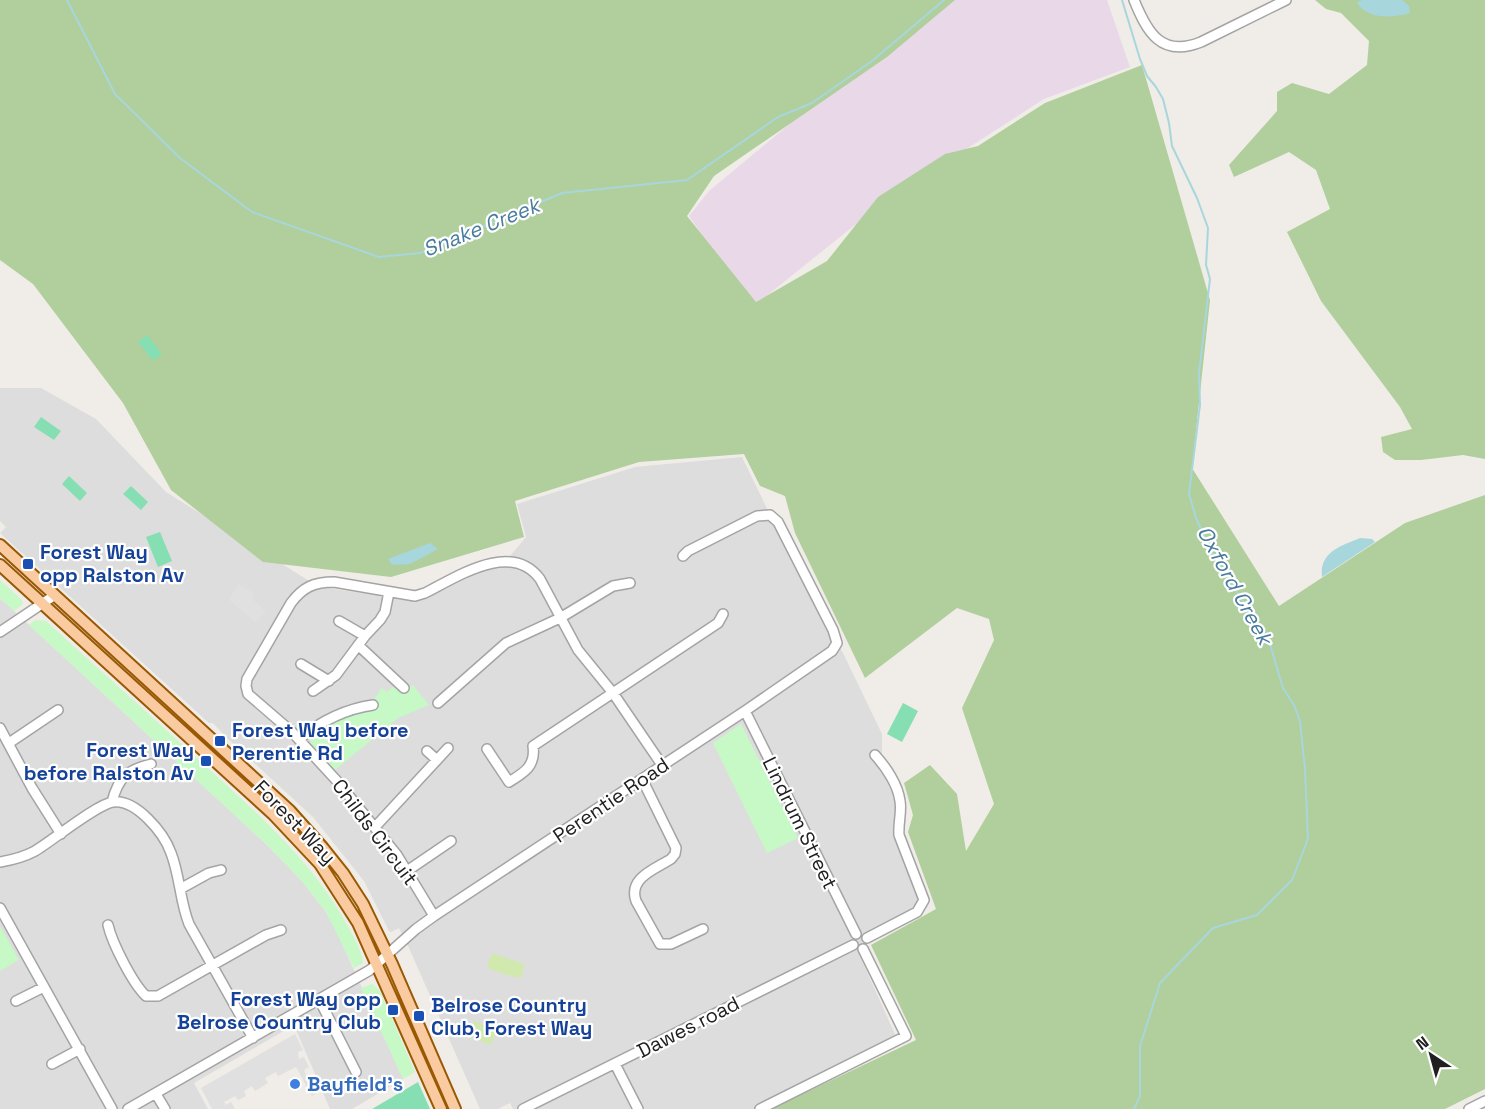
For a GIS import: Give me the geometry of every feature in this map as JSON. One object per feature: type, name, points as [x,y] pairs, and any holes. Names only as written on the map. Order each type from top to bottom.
[{"type":"main road","name":"Forest Way","points":[[0,545],[290,811],[311,833],[356,894],[387,954],[455,1109]]},
{"type":"main road","name":"Forest Way","points":[[0,565],[273,814],[320,864],[346,902],[378,964],[441,1109]]},
{"type":"street","points":[[1134,0],[1150,33],[1163,44],[1177,47],[1201,42],[1286,0]]},
{"type":"street","name":"Perentie Road","points":[[128,1109],[378,964],[416,929],[434,916],[745,711],[836,647],[837,639],[826,615],[778,522],[770,515],[757,516],[688,551],[683,556]]},
{"type":"street","name":"Childs Circuit","points":[[434,916],[407,871],[337,780],[299,740],[252,699],[246,686],[247,679],[291,603],[299,592],[308,586],[334,582],[415,596],[489,563],[525,565],[535,571],[578,650],[614,693],[662,765]]},
{"type":"street","points":[[438,703],[496,650],[560,618],[613,586],[630,584]]},
{"type":"street","points":[[313,692],[336,675],[385,612],[389,592]]},
{"type":"street","points":[[0,632],[55,595]]},
{"type":"street","points":[[487,749],[509,782],[529,769],[534,755],[533,746],[718,623],[723,614]]},
{"type":"street","points":[[339,621],[365,636]]},
{"type":"street","points":[[358,645],[404,688]]},
{"type":"street","points":[[301,664],[329,681]]},
{"type":"street","points":[[299,740],[316,725],[346,711],[373,705]]},
{"type":"street","points":[[9,743],[58,710]]},
{"type":"street","name":"Lindrum Street","points":[[745,711],[856,934]]},
{"type":"street","points":[[0,728],[32,788],[61,834]]},
{"type":"street","points":[[375,827],[448,748]]},
{"type":"street","points":[[427,751],[437,760]]},
{"type":"street","points":[[867,938],[917,912],[924,900],[899,835],[898,792],[884,765],[875,755]]},
{"type":"street","points":[[111,802],[116,786],[126,774],[151,764]]},
{"type":"street","points":[[642,779],[676,848],[675,854],[670,859],[638,880],[634,894],[636,901],[660,944],[671,944],[703,929]]},
{"type":"street","points":[[0,862],[34,852],[111,802],[130,803],[153,825],[172,853],[184,912],[189,924],[253,1038]]},
{"type":"street","points":[[407,871],[451,841]]},
{"type":"street","points":[[180,889],[209,873],[221,870]]},
{"type":"street","points":[[0,908],[112,1109]]},
{"type":"street","points":[[108,925],[111,938],[146,996],[158,996],[266,935],[281,930]]},
{"type":"street","points":[[863,949],[853,945],[853,939],[856,934],[867,938]]},
{"type":"street","points":[[863,949],[868,943],[867,938]]},
{"type":"street","name":"Dawes road","points":[[523,1109],[853,945]]},
{"type":"street","points":[[760,1109],[906,1036],[863,949]]},
{"type":"street","points":[[16,1001],[44,987]]},
{"type":"street","points":[[319,999],[356,1072]]},
{"type":"street","points":[[52,1064],[80,1049]]},
{"type":"street","points":[[615,1064],[638,1109]]},
{"type":"street","points":[[156,1094],[165,1109]]},
{"type":"street","points":[[1469,1109],[1485,1101]]},
{"type":"shaded area","points":[[933,0],[1107,0],[1130,67],[1044,99],[880,205],[755,305],[738,287],[689,216],[709,191],[858,67]]},
{"type":"shaded area","points":[[0,388],[41,388],[96,419],[166,492],[319,587],[412,600],[439,592],[481,571],[500,568],[526,537],[517,504],[635,467],[742,457],[882,734],[882,770],[896,803],[893,831],[920,904],[869,931],[858,952],[899,1043],[768,1109],[513,1109],[510,1103],[498,1109],[480,1109],[399,928],[389,931],[364,881],[313,817],[213,723],[209,723],[0,533],[6,527],[0,521]]},
{"type":"shaded area","points":[[238,584],[254,593],[252,599],[266,611],[255,622],[229,600]]},
{"type":"shaded area","points":[[0,598],[267,845],[302,881],[326,912],[336,930],[403,1079],[352,1109],[330,1109],[294,1025],[194,1083],[208,1109],[0,1109]]},
{"type":"shaded area","points":[[295,1034],[303,1050],[298,1052],[299,1059],[304,1057],[309,1067],[304,1070],[307,1078],[316,1076],[322,1090],[312,1096],[296,1067],[278,1076],[276,1072],[265,1078],[268,1083],[255,1091],[252,1086],[244,1091],[246,1096],[238,1100],[235,1096],[224,1102],[226,1105],[231,1102],[235,1109],[212,1109],[201,1088]]},
{"type":"green space","points":[[0,0],[955,0],[887,57],[714,176],[687,216],[756,302],[827,261],[878,197],[945,154],[978,146],[1045,103],[1142,65],[1210,300],[1192,468],[1279,606],[1405,523],[1485,495],[1485,1089],[1445,1109],[771,1109],[916,1040],[871,945],[936,909],[908,832],[913,815],[904,783],[930,765],[957,794],[966,851],[994,804],[962,708],[994,640],[989,619],[957,608],[865,678],[795,533],[785,496],[760,486],[744,454],[639,462],[515,501],[524,537],[391,577],[263,562],[171,490],[123,403],[33,284],[0,260]]},
{"type":"green space","points":[[1315,0],[1485,0],[1485,459],[1463,455],[1421,460],[1395,460],[1383,452],[1381,437],[1412,429],[1400,407],[1321,301],[1287,232],[1330,209],[1316,170],[1289,152],[1234,177],[1229,165],[1277,111],[1277,92],[1292,83],[1329,94],[1367,65],[1369,41],[1341,13],[1326,9]]},
{"type":"green space","points":[[147,335],[162,354],[153,361],[138,342]]},
{"type":"green space","points":[[41,417],[61,431],[54,440],[34,427]]},
{"type":"green space","points":[[69,476],[87,493],[80,501],[62,484]]},
{"type":"green space","points":[[131,486],[148,502],[141,510],[123,494]]},
{"type":"green space","points":[[160,532],[172,561],[158,567],[146,537]]},
{"type":"green space","points":[[0,580],[21,599],[23,604],[14,611],[0,598]]},
{"type":"green space","points":[[35,620],[46,621],[275,832],[295,853],[332,900],[355,939],[363,963],[354,968],[326,912],[302,881],[267,845],[29,625]]},
{"type":"green space","points":[[395,685],[403,692],[413,685],[429,705],[398,718],[335,770],[311,744],[310,737],[341,719],[375,710],[375,703],[372,702],[382,688],[387,692]]},
{"type":"green space","points":[[903,703],[918,711],[902,742],[887,734]]},
{"type":"green space","points":[[741,724],[798,838],[767,853],[713,743]]},
{"type":"green space","points":[[0,926],[19,960],[0,971]]},
{"type":"green space","points":[[492,953],[524,964],[522,976],[518,978],[491,970],[487,966]]},
{"type":"green space","points":[[372,984],[380,991],[415,1072],[403,1079],[361,988]]},
{"type":"green space","points":[[474,1021],[497,1030],[491,1045],[468,1036]]},
{"type":"green space","points":[[418,1082],[430,1109],[372,1109]]},
{"type":"water","points":[[1361,0],[1402,0],[1409,6],[1410,13],[1388,17],[1374,15],[1362,9],[1357,3]]},
{"type":"water","points":[[1360,538],[1372,539],[1375,542],[1322,577],[1324,561],[1328,556],[1339,547]]},
{"type":"water","points":[[430,543],[438,549],[410,564],[392,565],[388,559]]},
{"type":"waterway","name":"Snake Creek","points":[[67,0],[115,94],[180,158],[252,212],[379,257],[420,253],[562,193],[687,180],[778,117],[812,103],[872,61],[944,0]]},
{"type":"waterway","name":"Oxford Creek","points":[[1122,0],[1147,76],[1163,99],[1172,146],[1197,198],[1208,228],[1206,265],[1210,279],[1199,373],[1200,405],[1189,494],[1196,518],[1211,551],[1270,644],[1283,688],[1294,705],[1300,721],[1308,839],[1292,880],[1257,915],[1213,928],[1160,983],[1140,1046],[1140,1096],[1134,1109]]},
{"type":"place","name":"Forest Way opp Ralston Av","points":[[28,564]]},
{"type":"place","name":"Forest Way before Perentie Rd","points":[[220,741]]},
{"type":"place","name":"Forest Way before Ralston Av","points":[[206,761]]},
{"type":"place","name":"Forest Way opp Belrose Country Club","points":[[393,1010]]},
{"type":"place","name":"Belrose Country Club, Forest Way","points":[[419,1016]]},
{"type":"place","name":"Bayfield's","points":[[295,1084]]}]
